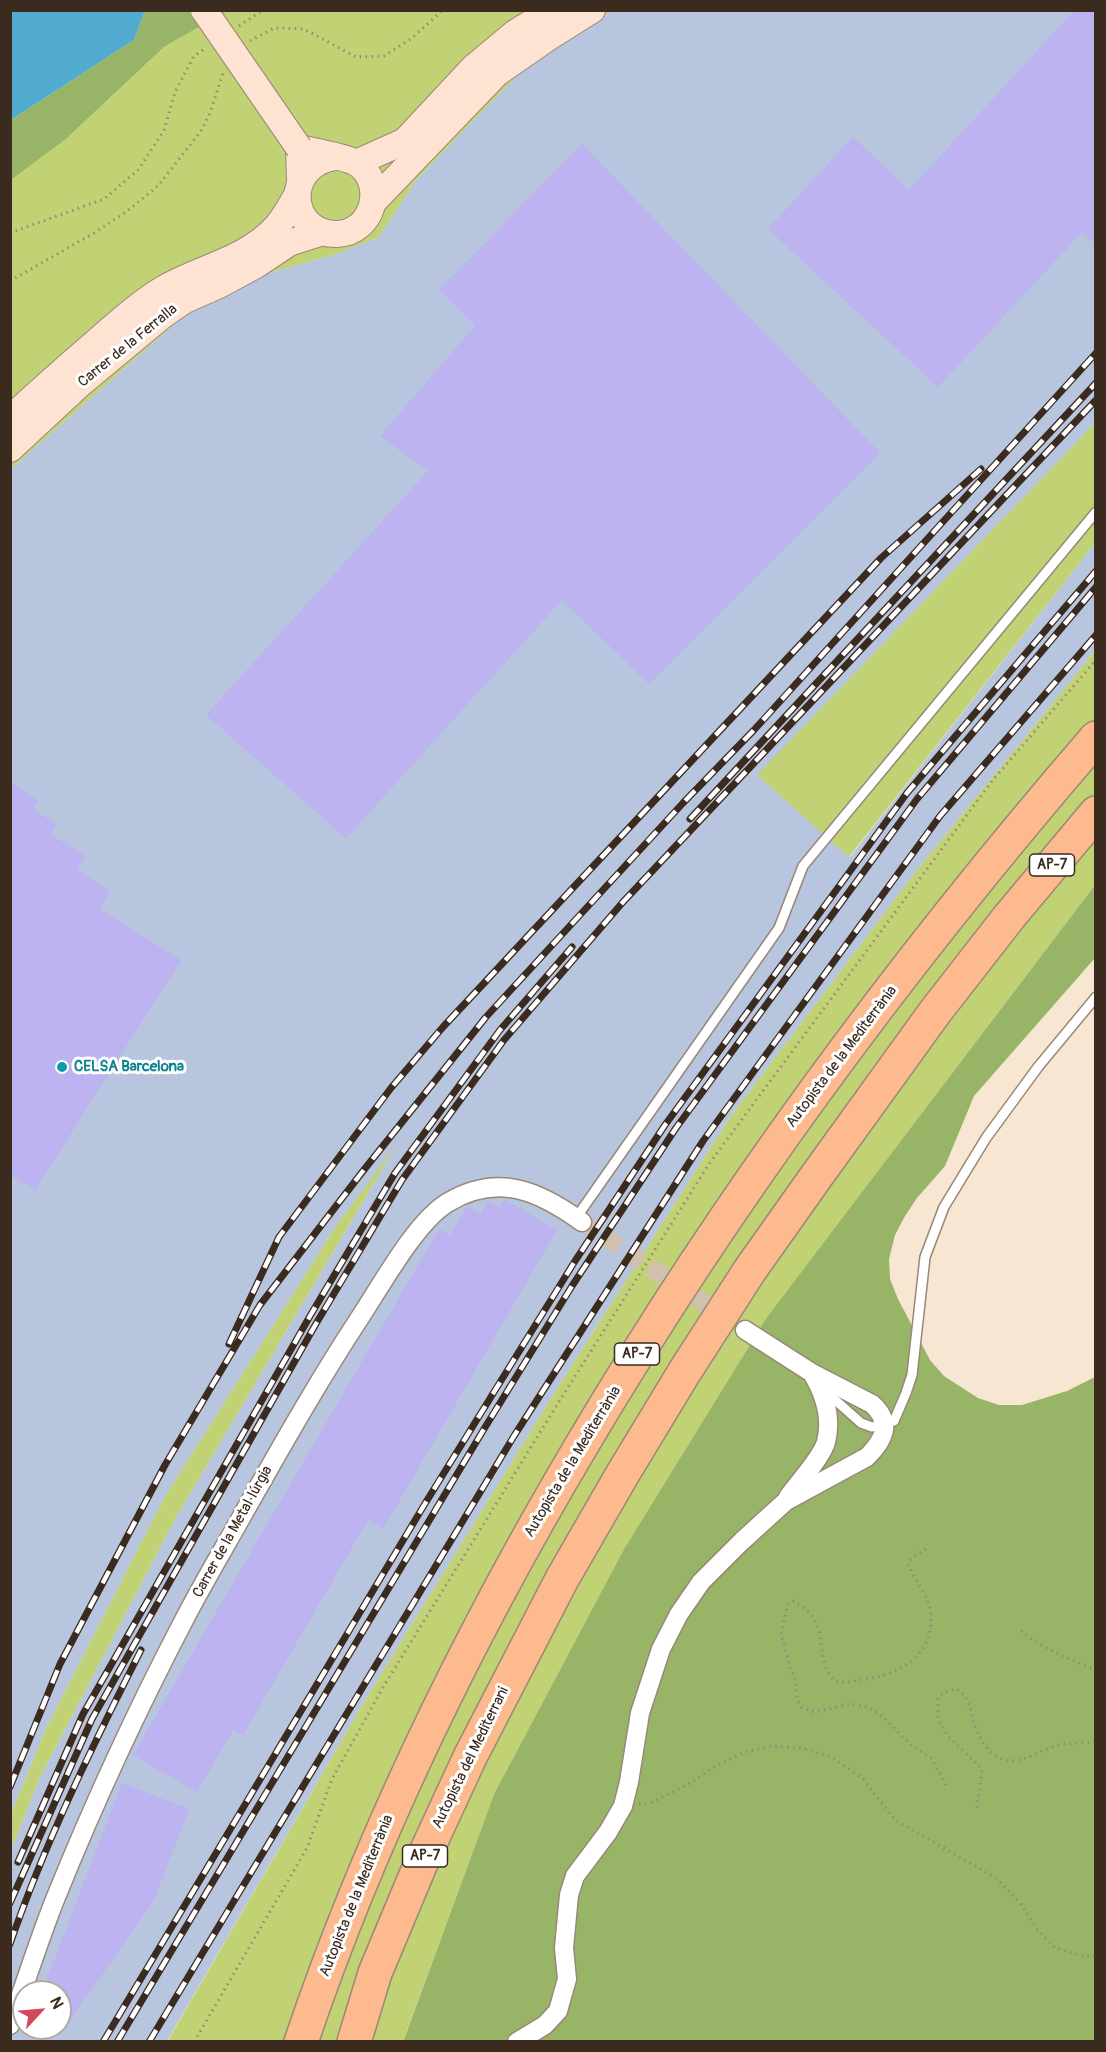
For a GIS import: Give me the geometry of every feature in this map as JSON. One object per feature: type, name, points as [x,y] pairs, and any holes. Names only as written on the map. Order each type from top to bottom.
[{"type":"highway","name":"Autopista de la Mediterrània","points":[[301,2042],[352,1903],[445,1694],[515,1560],[610,1398],[670,1301],[727,1216],[836,1064],[932,937],[1095,738]]},
{"type":"highway","name":"Autopista del Mediterrani","points":[[354,2042],[375,1973],[476,1746],[562,1579],[622,1475],[750,1270],[936,1012],[1095,813]]},
{"type":"street","points":[[204,10],[299,148],[298,203],[304,218],[323,232],[346,233],[356,228],[364,221],[374,201],[374,192],[368,176],[346,160],[299,148]]},
{"type":"street","points":[[299,188],[306,172],[314,164],[324,159],[346,160],[405,141],[473,68],[515,33],[552,10]]},
{"type":"street","points":[[374,201],[497,73],[592,10]]},
{"type":"street","name":"Carrer de la Ferralla","points":[[10,419],[92,346],[165,288],[228,260],[254,245],[277,226],[299,188]]},
{"type":"street","name":"Carrer de la Ferralla","points":[[10,449],[80,384],[163,315],[185,300],[256,265],[289,243],[323,232]]},
{"type":"street","name":"Carrer de la Metal·lúrgia","points":[[10,2025],[56,1898],[108,1775],[184,1619],[329,1365],[419,1228],[446,1203],[462,1195],[501,1187],[521,1188],[539,1195],[579,1220]]},
{"type":"street","points":[[745,1330],[816,1380],[872,1404],[879,1410],[884,1425],[885,1430],[881,1440],[867,1457],[786,1501]]},
{"type":"street","points":[[517,2042],[545,2025],[558,2011],[567,1979],[564,1948],[569,1895],[575,1876],[608,1832],[623,1806],[640,1713],[661,1649],[679,1614],[702,1582],[786,1501],[825,1443],[827,1411],[816,1380]]},
{"type":"lane","points":[[579,1220],[779,928],[803,866],[1095,513]]},
{"type":"lane","points":[[884,1425],[894,1420],[912,1375],[925,1257],[944,1207],[986,1138],[1038,1067],[1095,997]]},
{"type":"path","points":[[234,30],[263,10]]},
{"type":"path","points":[[248,43],[274,28],[304,29],[356,57],[384,56],[412,38],[442,10]]},
{"type":"path","points":[[10,233],[104,199],[139,168],[164,130],[176,92],[194,56],[214,43]]},
{"type":"path","points":[[10,281],[102,228],[158,186],[201,131],[210,113],[225,67]]},
{"type":"path","points":[[926,1549],[914,1556],[908,1564],[930,1607],[931,1624],[926,1646],[902,1669],[871,1679],[841,1682],[830,1677],[825,1667],[816,1623],[808,1610],[794,1601],[788,1604],[781,1634],[795,1678],[797,1698],[801,1707],[814,1712],[850,1704],[865,1706],[873,1710],[880,1714],[912,1746],[931,1758],[946,1785]]},
{"type":"path","points":[[1022,1631],[1033,1640],[1095,1670]]},
{"type":"path","points":[[977,1808],[982,1769],[948,1736],[938,1720],[938,1698],[944,1692],[957,1689],[965,1694],[971,1706],[981,1741],[988,1750],[1002,1760],[1013,1762],[1057,1746],[1095,1740]]},
{"type":"path","points":[[623,1806],[650,1803],[745,1752],[771,1746],[801,1748],[832,1757],[862,1779],[895,1820],[996,1878],[1020,1903],[1037,1929],[1055,1948],[1083,1956],[1095,1955]]},
{"type":"shaded area","name":"CELSA Barcelona","points":[[613,11],[1095,11],[1095,423],[758,775],[850,857],[1095,543],[1095,651],[917,870],[731,1116],[555,1392],[366,1699],[167,2041],[11,2041],[11,1850],[39,1779],[175,1519],[393,1151],[336,1226],[163,1500],[46,1729],[11,1814],[11,469],[215,288],[333,255],[379,237],[416,180],[534,58]]},
{"type":"green space","points":[[145,11],[227,11],[164,47],[66,139],[11,180],[11,120],[134,40]]},
{"type":"green space","points":[[227,11],[613,11],[534,58],[416,180],[379,237],[333,255],[215,288],[11,469],[11,180],[66,139],[164,47]]},
{"type":"green space","points":[[1095,423],[1095,543],[849,857],[757,775]]},
{"type":"green space","points":[[1095,651],[1095,885],[767,1317],[624,1549],[494,1794],[403,2041],[167,2042],[366,1699],[555,1392],[731,1116],[917,870]]},
{"type":"green space","points":[[1095,885],[1095,958],[974,1096],[945,1166],[917,1198],[905,1216],[895,1235],[889,1259],[890,1279],[898,1299],[930,1360],[944,1376],[978,1398],[999,1405],[1022,1405],[1067,1391],[1095,1377],[1095,2041],[403,2042],[494,1794],[624,1549],[767,1317]]},
{"type":"green space","points":[[397,1144],[175,1519],[39,1779],[11,1850],[11,1814],[46,1729],[163,1500],[336,1226]]},
{"type":"water","points":[[11,10],[145,11],[134,40],[11,120]]},
{"type":"building","points":[[1075,10],[1095,10],[1095,244],[1082,232],[938,387],[768,229],[853,137],[909,190]]},
{"type":"building","points":[[582,144],[880,453],[649,684],[562,600],[346,838],[206,715],[428,471],[380,436],[475,326],[439,290]]},
{"type":"building","name":"CELSA Barcelona","points":[[10,782],[39,800],[33,809],[56,824],[50,834],[85,856],[77,870],[110,891],[99,909],[181,960],[35,1190],[10,1175]]},
{"type":"building","points":[[504,1199],[557,1230],[383,1529],[368,1520],[243,1735],[233,1730],[197,1792],[133,1755],[439,1229],[450,1235],[467,1206],[481,1214],[488,1201],[499,1207]]},
{"type":"building","points":[[122,1783],[189,1809],[154,1900],[72,2018],[72,1980],[47,1980]]},
{"type":"tunnel","points":[[582,1222],[745,1330]]},
{"type":"railway","points":[[10,1787],[60,1664],[165,1465],[260,1305],[486,1017],[683,803],[754,730],[1096,353]]},
{"type":"railway","points":[[690,819],[1096,383]]},
{"type":"railway","points":[[10,1903],[92,1719],[317,1322],[402,1180],[504,1040],[623,902],[1096,400]]},
{"type":"railway","points":[[229,1344],[279,1237],[391,1088],[443,1027],[881,558],[981,469]]},
{"type":"railway","points":[[103,2042],[426,1502],[575,1261],[665,1125],[907,793],[1096,571]]},
{"type":"railway","points":[[117,2042],[484,1429],[572,1286],[676,1128],[917,799],[1096,587]]},
{"type":"railway","points":[[149,2042],[514,1436],[703,1141],[940,816],[1096,635]]},
{"type":"railway","points":[[18,1862],[83,1714],[310,1316],[395,1173],[500,1030],[572,947]]},
{"type":"railway","points":[[10,1944],[54,1831],[141,1650]]},
{"type":"place","name":"CELSA Barcelona","points":[[62,1067]]}]
